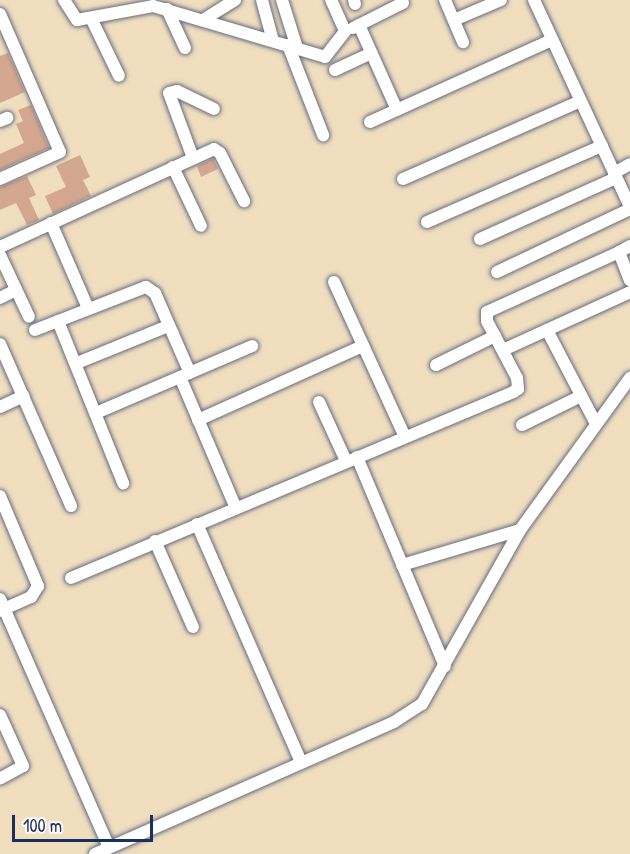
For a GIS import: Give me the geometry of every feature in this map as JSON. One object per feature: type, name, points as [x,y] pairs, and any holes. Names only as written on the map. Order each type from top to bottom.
[{"type":"street","points":[[64,0],[77,20],[146,6],[167,9],[328,56],[345,31],[404,1]]},
{"type":"street","points":[[203,20],[235,0]]},
{"type":"street","points":[[262,0],[273,41]]},
{"type":"street","points":[[282,0],[293,47],[323,135]]},
{"type":"street","points":[[331,0],[345,31]]},
{"type":"street","points":[[445,0],[463,42]]},
{"type":"street","points":[[454,20],[487,2],[501,0]]},
{"type":"street","points":[[497,272],[630,208],[534,0]]},
{"type":"street","points":[[167,9],[185,48]]},
{"type":"street","points":[[0,14],[60,152],[0,179]]},
{"type":"street","points":[[91,18],[119,76]]},
{"type":"street","points":[[359,25],[397,110]]},
{"type":"street","points":[[370,122],[552,40]]},
{"type":"street","points":[[0,46],[12,41]]},
{"type":"street","points":[[335,70],[371,53]]},
{"type":"street","points":[[193,158],[169,93],[177,91],[214,109]]},
{"type":"street","points":[[403,179],[581,100]]},
{"type":"street","points":[[427,222],[602,146]]},
{"type":"street","points":[[0,247],[193,158],[217,150],[244,201]]},
{"type":"street","points":[[480,239],[615,175],[630,164]]},
{"type":"street","points":[[173,167],[201,226]]},
{"type":"street","points":[[51,223],[88,308]]},
{"type":"street","points":[[71,578],[518,389],[487,312],[625,249],[630,280]]},
{"type":"street","points":[[0,255],[29,317]]},
{"type":"street","points":[[334,282],[405,437]]},
{"type":"street","points":[[35,330],[146,287],[153,291],[168,326],[198,420],[236,508]]},
{"type":"street","points":[[0,298],[16,290]]},
{"type":"street","points":[[502,350],[630,292]]},
{"type":"street","points":[[58,321],[77,363],[123,483]]},
{"type":"street","points":[[77,363],[168,326]]},
{"type":"street","points":[[547,330],[595,422]]},
{"type":"street","points":[[436,365],[495,336]]},
{"type":"street","points":[[0,344],[71,506]]},
{"type":"street","points":[[96,413],[252,346]]},
{"type":"street","points":[[198,420],[363,346]]},
{"type":"street","points":[[94,854],[410,714],[431,692],[520,530],[595,422],[630,378]]},
{"type":"street","points":[[0,407],[24,396]]},
{"type":"street","points":[[522,425],[581,396]]},
{"type":"street","points":[[320,402],[352,459],[402,565],[445,666]]},
{"type":"street","points":[[1,501],[38,586],[32,597],[1,607],[109,848]]},
{"type":"street","points":[[197,524],[301,762]]},
{"type":"street","points":[[402,565],[520,530]]},
{"type":"street","points":[[155,542],[193,627]]},
{"type":"street","points":[[0,715],[3,731],[23,766],[0,779]]},
{"type":"building","points":[[8,53],[25,92],[0,103],[0,56]]},
{"type":"building","points":[[31,105],[49,148],[0,170],[0,154],[24,143],[16,124],[23,121],[18,110]]},
{"type":"building","points":[[80,155],[90,177],[83,180],[91,196],[53,214],[45,196],[66,187],[56,166]]},
{"type":"building","points":[[213,158],[218,169],[201,177],[197,166]]},
{"type":"building","points":[[27,176],[36,195],[29,198],[39,220],[27,225],[16,203],[0,210],[0,187]]}]
